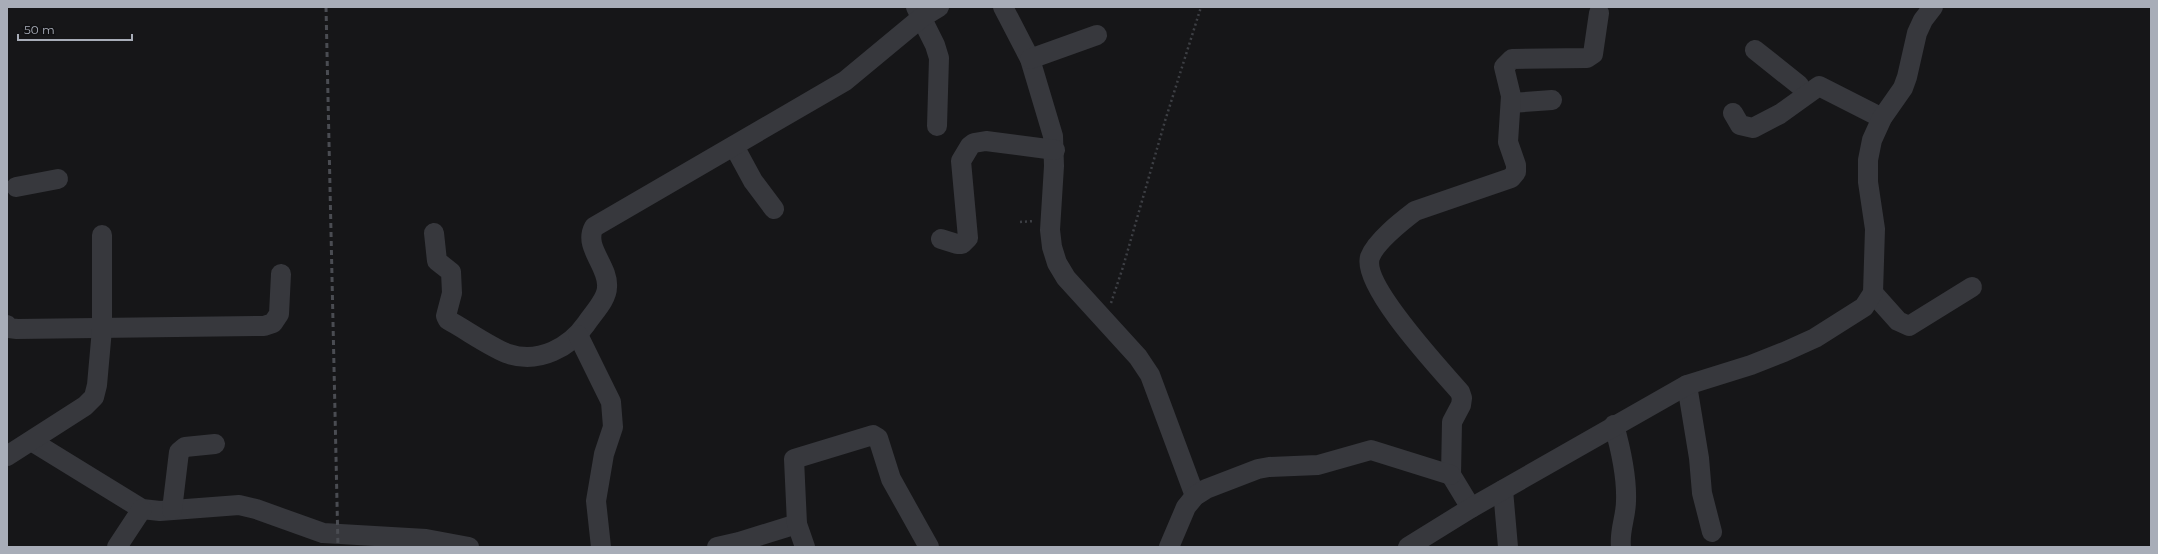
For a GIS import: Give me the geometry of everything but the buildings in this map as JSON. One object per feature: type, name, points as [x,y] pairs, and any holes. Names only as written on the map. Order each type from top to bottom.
[{"type":"street","points":[[434,233],[437,261],[451,272],[452,293],[446,316],[448,320],[509,354],[524,357],[538,356],[553,352],[578,335],[606,294],[608,286],[591,241],[591,234],[594,227],[845,81],[919,13],[939,7]]},
{"type":"street","points":[[1003,7],[1030,59],[1055,150],[1050,230],[1052,247],[1057,263],[1066,278],[1138,357],[1150,375],[1195,496]]},
{"type":"street","points":[[1408,547],[1471,508],[1614,425],[1688,385],[1780,354],[1816,338],[1864,307],[1873,294],[1875,229],[1868,182],[1868,160],[1872,140],[1882,118],[1903,88],[1907,78],[1917,33],[1917,15],[1933,7]]},
{"type":"street","points":[[1471,508],[1451,475],[1452,422],[1461,405],[1462,398],[1460,392],[1402,326],[1372,276],[1370,257],[1380,243],[1402,220],[1415,211],[1511,178],[1516,172],[1516,165],[1508,142],[1511,103],[1504,67],[1507,62],[1516,58],[1587,58],[1593,54],[1599,12]]},
{"type":"street","points":[[919,13],[935,45],[939,58],[937,126]]},
{"type":"street","points":[[1030,59],[1097,35]]},
{"type":"street","points":[[1755,50],[1803,89]]},
{"type":"street","points":[[1733,113],[1740,125],[1753,128],[1780,114],[1803,89],[1824,87],[1882,118]]},
{"type":"street","points":[[1511,103],[1552,100]]},
{"type":"street","points":[[941,239],[962,244],[968,238],[961,161],[963,154],[974,143],[986,141],[1055,150]]},
{"type":"street","points":[[734,146],[753,181],[774,209]]},
{"type":"street","points":[[16,188],[58,179]]},
{"type":"street","points":[[7,456],[32,442],[85,406],[94,397],[97,385],[102,329],[102,235]]},
{"type":"street","points":[[7,326],[9,328],[16,329],[102,329],[264,326],[273,323],[279,314],[281,274]]},
{"type":"street","points":[[1873,294],[1898,321],[1909,326],[1972,287]]},
{"type":"street","points":[[578,335],[611,402],[614,414],[613,427],[604,454],[596,501],[601,547]]},
{"type":"street","points":[[1688,385],[1699,458],[1702,493],[1712,532]]},
{"type":"street","points":[[1614,425],[1622,456],[1626,492],[1626,503],[1620,538],[1621,547]]},
{"type":"street","points":[[805,547],[797,524],[794,459],[873,435],[878,438],[896,490],[929,547]]},
{"type":"street","points":[[32,442],[142,509],[172,510],[239,505],[256,509],[324,533],[426,539],[469,547]]},
{"type":"street","points":[[172,510],[179,452],[185,447],[215,444]]},
{"type":"street","points":[[1169,547],[1186,507],[1195,496],[1206,489],[1258,469],[1269,467],[1318,465],[1371,450],[1451,475]]},
{"type":"street","points":[[1503,490],[1508,547]]},
{"type":"street","points":[[117,547],[142,509]]},
{"type":"street","points":[[717,547],[739,542],[797,524]]},
{"type":"path","points":[[1097,312],[1107,308],[1114,296],[1165,120],[1201,7]]},
{"type":"railway","points":[[326,7],[338,547]]}]
